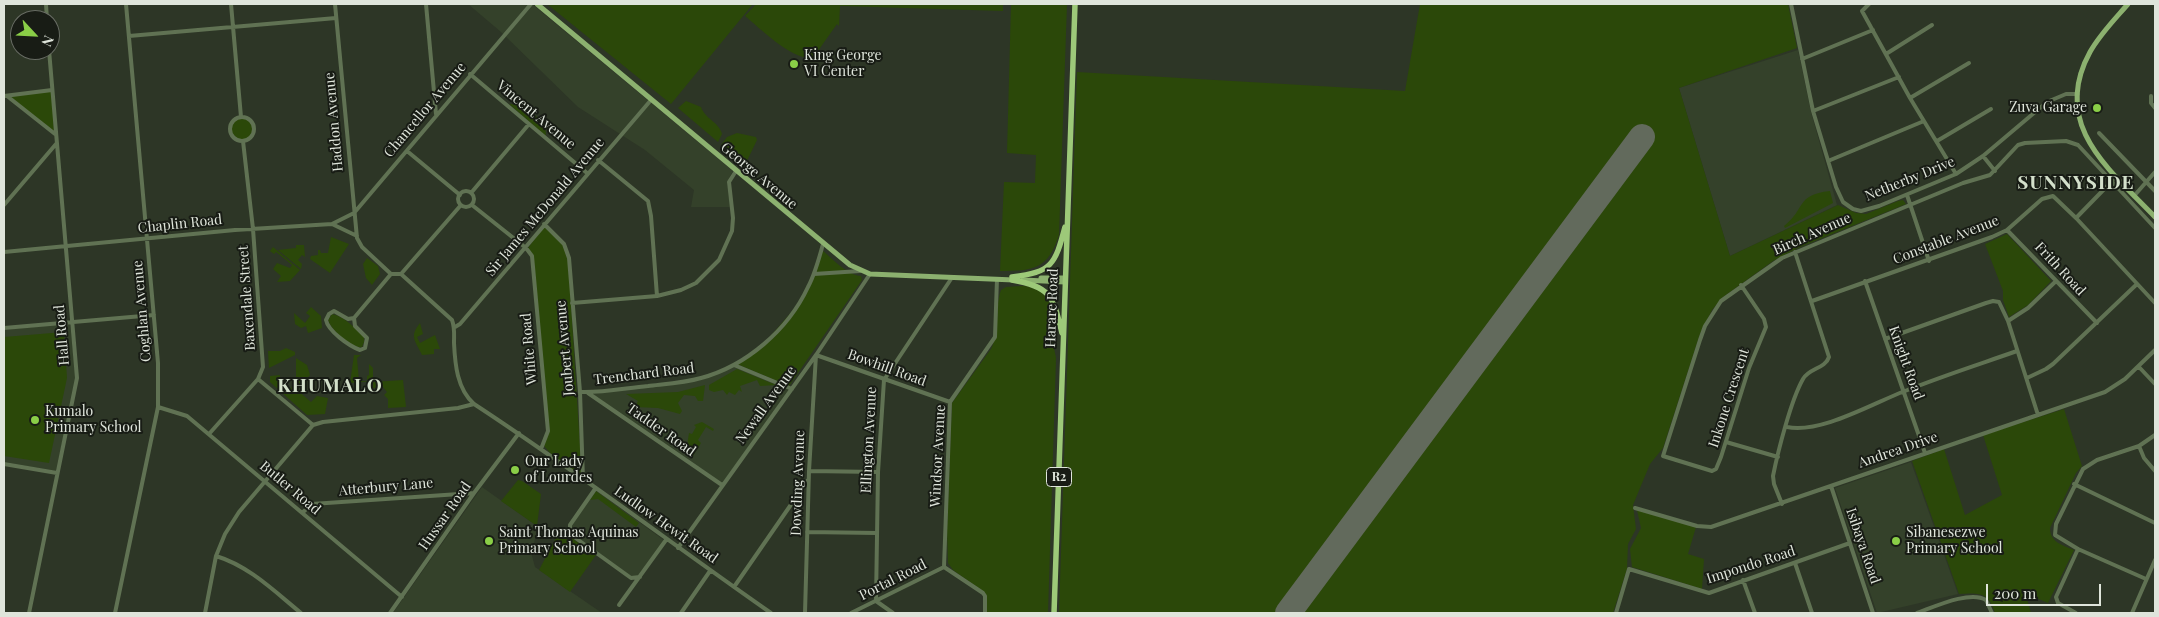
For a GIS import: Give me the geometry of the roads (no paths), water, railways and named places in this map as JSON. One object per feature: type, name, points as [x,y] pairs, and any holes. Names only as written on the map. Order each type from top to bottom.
[{"type":"highway","name":"Harare Road","points":[[1054,613],[1075,4]]},
{"type":"highway","points":[[1012,279],[1036,274],[1053,261],[1068,218]]},
{"type":"highway","points":[[1012,279],[1036,284],[1048,293],[1056,306],[1064,340]]},
{"type":"main road","name":"George Avenue","points":[[537,4],[840,258],[860,271],[870,274],[951,278],[1065,280]]},
{"type":"main road","points":[[2128,4],[2090,52],[2081,77],[2078,111],[2086,138],[2095,153],[2116,178],[2155,217]]},
{"type":"street","name":"Coghlan Avenue","points":[[115,613],[158,407],[158,363],[126,4]]},
{"type":"street","name":"Baxendale Street","points":[[231,4],[241,117]]},
{"type":"street","name":"Haddon Avenue","points":[[335,4],[357,237]]},
{"type":"street","points":[[426,4],[436,114]]},
{"type":"street","name":"Chancellor Avenue","points":[[332,224],[354,213],[531,4]]},
{"type":"street","name":"Netherby Drive","points":[[1791,4],[1813,111],[1828,161],[1840,197],[1845,204],[1853,209],[1869,210],[1956,174],[1983,156],[2047,102],[2066,94],[2078,94]]},
{"type":"street","points":[[1869,4],[1862,10],[1910,98],[1956,174]]},
{"type":"street","points":[[129,36],[336,18]]},
{"type":"street","points":[[1886,54],[1932,25]]},
{"type":"street","points":[[1802,59],[1873,30]]},
{"type":"street","name":"Hall Road","points":[[29,613],[77,378],[50,60]]},
{"type":"street","points":[[1910,98],[1969,63]]},
{"type":"street","name":"Vincent Avenue","points":[[470,74],[587,173]]},
{"type":"street","points":[[1813,111],[1899,77]]},
{"type":"street","points":[[5,96],[52,90]]},
{"type":"street","points":[[5,96],[55,134]]},
{"type":"street","points":[[2151,96],[2155,108]]},
{"type":"street","name":"Sir James McDonald Avenue","points":[[455,327],[460,324],[526,248],[587,173],[651,100]]},
{"type":"street","points":[[1937,141],[1992,109]]},
{"type":"street","name":"Baxendale Street","points":[[241,117],[250,120],[254,128],[251,137],[243,141],[234,139],[230,130],[232,122],[241,117]]},
{"type":"street","points":[[1828,161],[1924,121]]},
{"type":"street","points":[[471,193],[529,124]]},
{"type":"street","points":[[2100,132],[2155,191]]},
{"type":"street","name":"Baxendale Street","points":[[243,141],[253,229],[263,360],[262,374],[258,379]]},
{"type":"street","points":[[1983,156],[1995,171],[2018,145],[2032,141],[2066,141],[2078,144],[2155,228]]},
{"type":"street","points":[[4,205],[56,144]]},
{"type":"street","points":[[407,151],[460,195]]},
{"type":"street","points":[[598,160],[648,201],[651,216],[657,296]]},
{"type":"street","points":[[572,303],[657,296],[681,290],[696,283],[720,260],[732,231],[733,218],[728,182],[736,171]]},
{"type":"street","name":"Birch Avenue","points":[[1663,456],[1705,326],[1721,301],[1776,262],[1795,252],[1995,171]]},
{"type":"street","points":[[2134,196],[2155,172]]},
{"type":"street","points":[[2076,218],[2116,178]]},
{"type":"street","points":[[461,205],[458,198],[465,191],[471,193],[474,198],[472,204]]},
{"type":"street","points":[[1907,195],[1929,261]]},
{"type":"street","name":"Constable Avenue","points":[[1812,301],[1865,281],[1929,261],[2007,230],[2046,196],[2056,198],[2155,303]]},
{"type":"street","points":[[461,205],[464,207],[472,204]]},
{"type":"street","points":[[472,204],[526,248]]},
{"type":"street","points":[[401,274],[461,205]]},
{"type":"street","name":"Chaplin Road","points":[[4,252],[253,229],[332,224],[357,237]]},
{"type":"street","name":"Joubert Avenue","points":[[544,224],[567,248],[580,392],[583,480]]},
{"type":"street","name":"Frith Road","points":[[2007,230],[2096,323]]},
{"type":"street","points":[[357,237],[362,247],[391,274],[401,274],[452,320],[455,327],[454,345],[460,382],[464,394],[474,404]]},
{"type":"street","name":"Trenchard Road","points":[[580,392],[588,393],[700,379],[724,371],[734,365],[762,345],[786,321],[807,289],[824,244]]},
{"type":"street","name":"White Road","points":[[526,248],[532,256],[548,431],[541,449]]},
{"type":"street","points":[[1782,504],[1773,480],[1802,380],[1809,372],[1826,364],[1829,357],[1795,252]]},
{"type":"street","points":[[814,274],[860,271]]},
{"type":"street","points":[[354,318],[355,326],[367,338],[367,343],[362,350],[354,348],[331,330],[326,323],[329,314],[332,311],[348,319],[354,318],[391,274]]},
{"type":"street","name":"Newall Avenue","points":[[678,548],[816,355],[870,274]]},
{"type":"street","name":"Ellington Avenue","points":[[876,601],[878,472],[884,380],[951,278]]},
{"type":"street","name":"Windsor Avenue","points":[[944,567],[950,402],[995,337],[999,279]]},
{"type":"street","name":"Knight Road","points":[[1865,281],[1925,453]]},
{"type":"street","points":[[2008,321],[2028,308],[2055,282]]},
{"type":"street","points":[[2027,378],[2046,370],[2137,284]]},
{"type":"street","name":"Inkone Crescent","points":[[1663,456],[1714,471],[1726,442],[1749,368],[1766,327],[1764,319],[1741,286]]},
{"type":"street","points":[[1885,339],[1993,301],[1999,302],[2002,304],[2008,321],[2038,414]]},
{"type":"street","points":[[4,328],[154,315]]},
{"type":"street","name":"Andrea Drive","points":[[1635,508],[1708,527],[1782,504],[2112,388],[2139,367],[2155,350]]},
{"type":"street","points":[[1787,427],[1801,429],[1812,427],[1865,409],[1904,391],[2017,351]]},
{"type":"street","name":"Bowhill Road","points":[[816,355],[950,402]]},
{"type":"street","name":"Dowding Avenue","points":[[805,613],[809,471],[816,355]]},
{"type":"street","points":[[734,365],[792,389]]},
{"type":"street","points":[[2139,367],[2155,384]]},
{"type":"street","points":[[209,434],[258,379],[313,425]]},
{"type":"street","name":"Tadder Road","points":[[588,393],[722,485]]},
{"type":"street","points":[[204,613],[216,556],[233,521],[313,425],[323,422],[458,408],[474,404]]},
{"type":"street","name":"Ludlow Hewit Road","points":[[474,404],[519,433],[666,540],[771,613]]},
{"type":"street","name":"Butler Road","points":[[158,407],[187,416],[402,597]]},
{"type":"street","name":"Hussar Road","points":[[390,613],[474,493],[519,433]]},
{"type":"street","points":[[2146,579],[2057,538],[2054,532],[2074,484],[2088,464],[2139,446],[2155,435]]},
{"type":"street","points":[[1726,442],[1778,458]]},
{"type":"street","points":[[2139,446],[2144,458],[2155,471]]},
{"type":"street","points":[[4,464],[57,473]]},
{"type":"street","points":[[809,471],[878,472]]},
{"type":"street","points":[[734,587],[809,479]]},
{"type":"street","points":[[2074,484],[2155,523]]},
{"type":"street","name":"Isibaya Road","points":[[1831,486],[1873,613]]},
{"type":"street","points":[[595,489],[570,525],[570,534],[631,578],[640,577]]},
{"type":"street","name":"Atterbury Lane","points":[[302,513],[312,504],[474,493]]},
{"type":"street","points":[[807,532],[876,533]]},
{"type":"street","points":[[619,605],[666,540]]},
{"type":"street","name":"Impondo Road","points":[[1616,613],[1629,569],[1707,593],[1850,543]]},
{"type":"street","points":[[2076,613],[2058,603],[2056,597],[2078,548]]},
{"type":"street","points":[[216,556],[233,561],[250,572],[301,613]]},
{"type":"street","points":[[2132,613],[2155,560]]},
{"type":"street","points":[[1795,563],[1812,613]]},
{"type":"street","points":[[944,567],[985,596],[985,613]]},
{"type":"street","name":"Portal Road","points":[[851,613],[944,567]]},
{"type":"street","points":[[682,613],[710,571]]},
{"type":"street","points":[[1743,580],[1755,613]]},
{"type":"street","points":[[1917,613],[1968,597],[1983,598],[1990,606],[1992,613]]},
{"type":"street","points":[[876,601],[893,613]]},
{"type":"street","points":[[1932,608],[1934,613]]},
{"type":"place","name":"King George VI Center","points":[[794,64]]},
{"type":"place","name":"Zuva Garage","points":[[2097,108]]},
{"type":"place","name":"Kumalo Primary School","points":[[35,420]]},
{"type":"place","name":"Our Lady of Lourdes","points":[[515,470]]},
{"type":"place","name":"Saint Thomas Aquinas Primary School","points":[[489,541]]},
{"type":"place","name":"Sibanesezwe Primary School","points":[[1896,541]]},
{"type":"district","name":"SUNNYSIDE","points":[[2076,183]]},
{"type":"district","name":"KHUMALO","points":[[330,386]]}]
